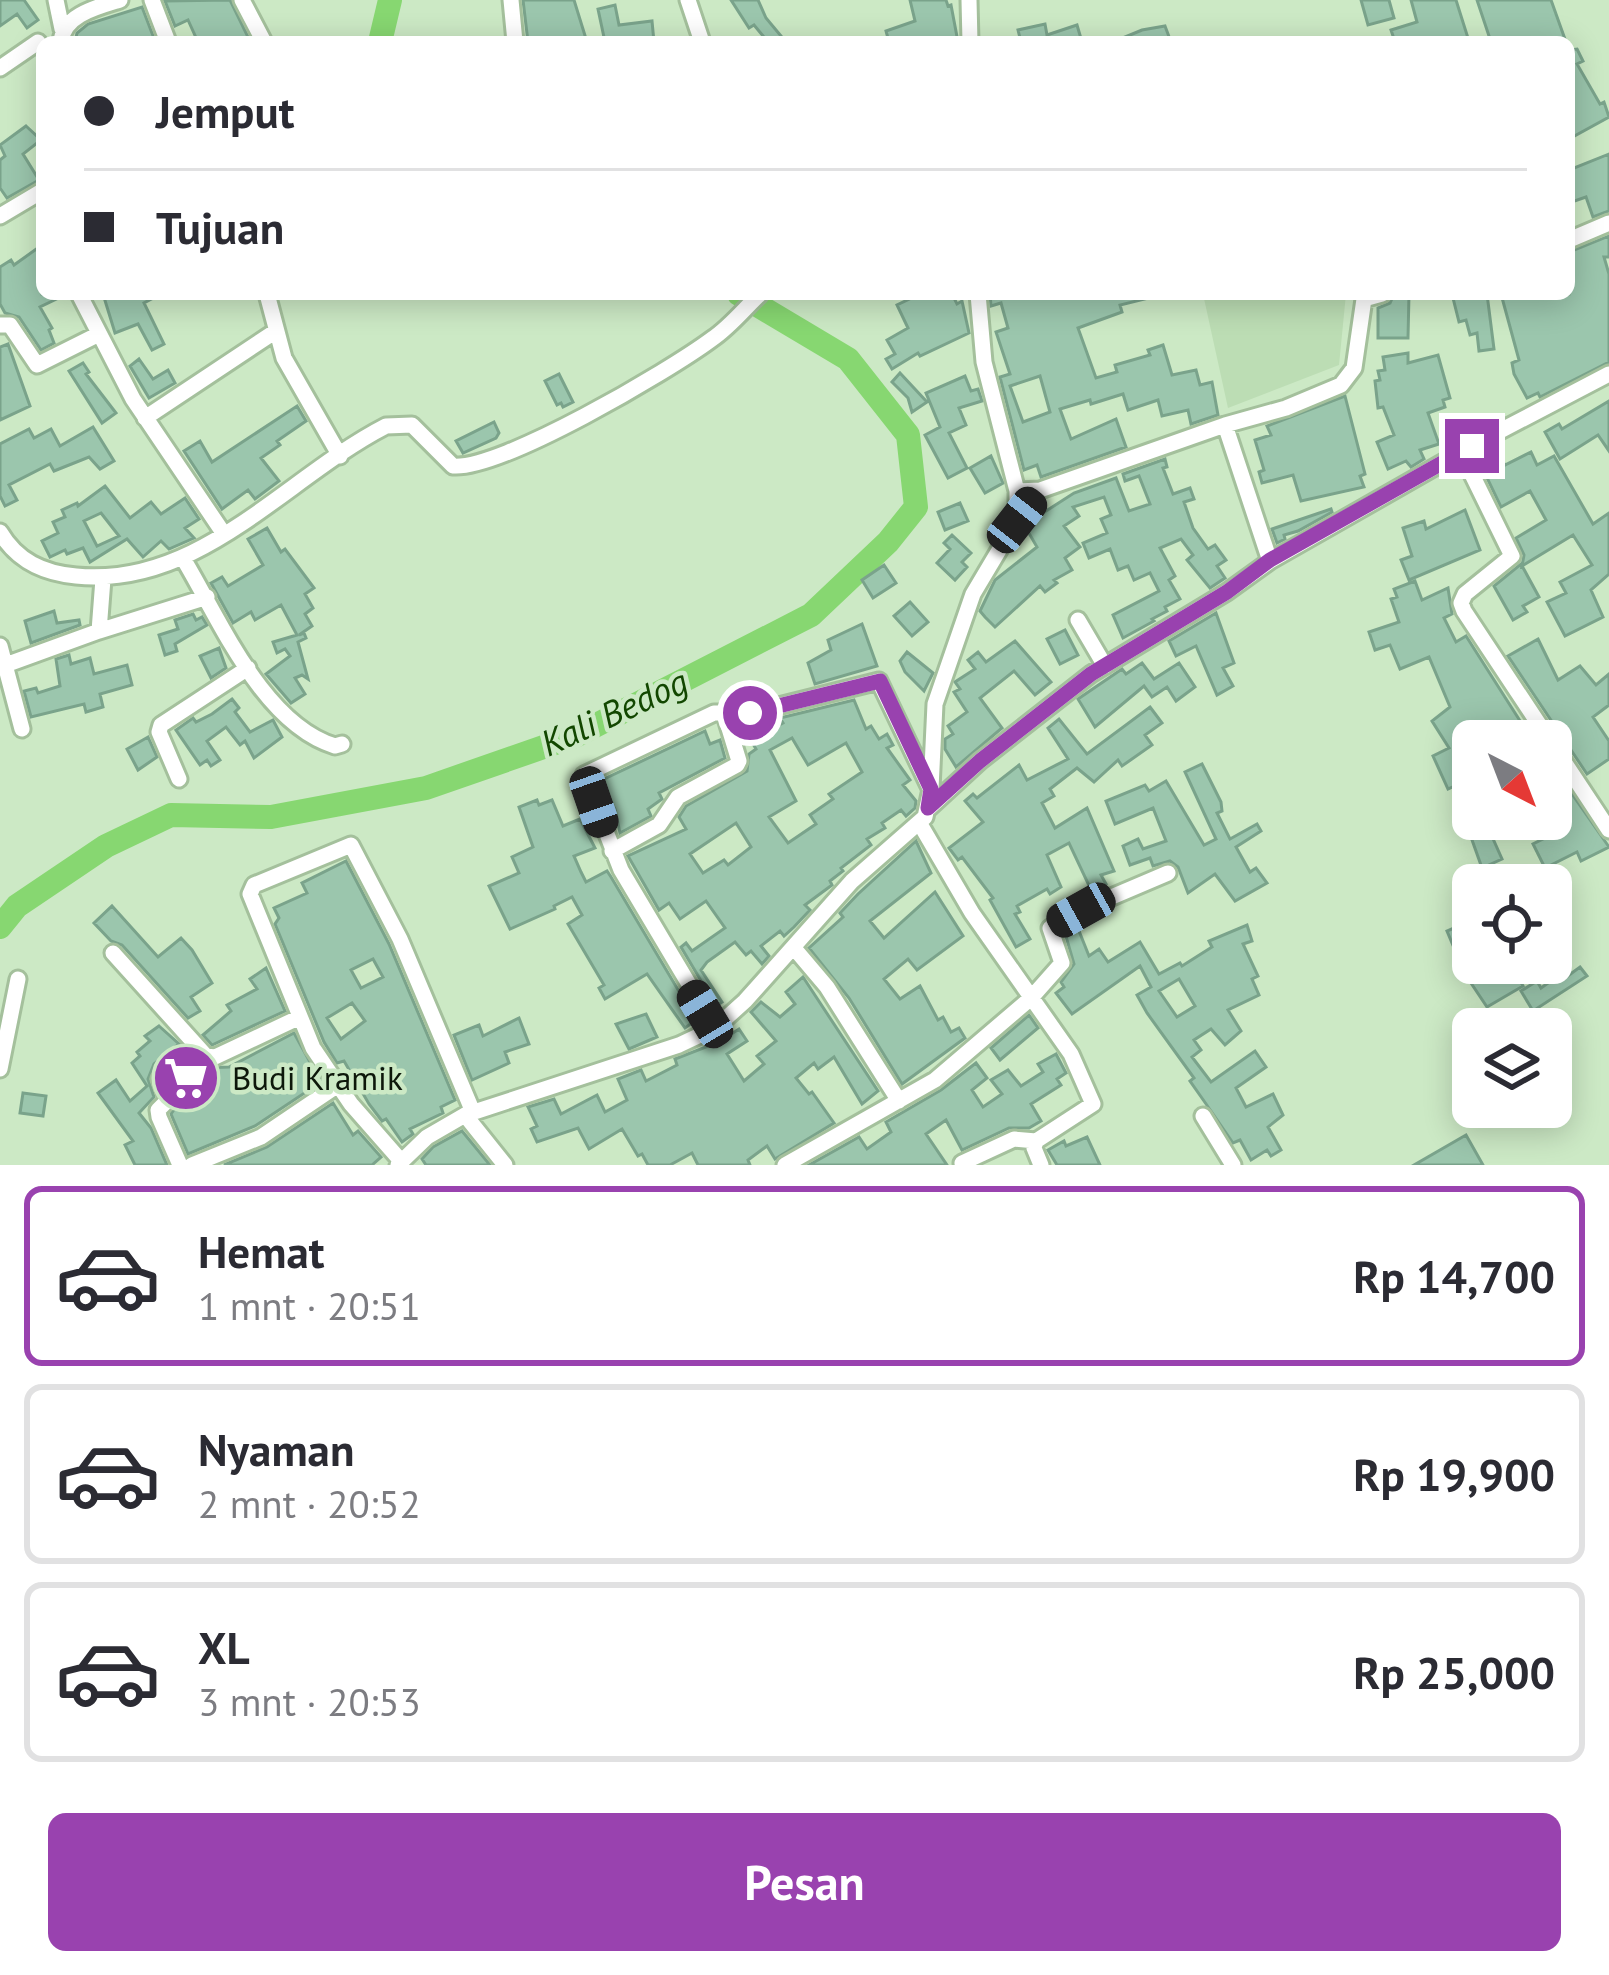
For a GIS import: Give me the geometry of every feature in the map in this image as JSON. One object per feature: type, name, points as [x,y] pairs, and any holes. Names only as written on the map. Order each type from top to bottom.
[{"type":"street","points":[[56,0],[62,36]]},
{"type":"street","points":[[62,36],[85,13],[120,0]]},
{"type":"street","points":[[152,0],[166,36]]},
{"type":"street","points":[[242,0],[261,36]]},
{"type":"street","points":[[512,0],[515,36]]},
{"type":"street","points":[[688,0],[700,36]]},
{"type":"street","points":[[969,0],[970,36]]},
{"type":"street","points":[[0,68],[36,43]]},
{"type":"street","points":[[0,216],[36,195]]},
{"type":"street","points":[[1575,237],[1609,223]]},
{"type":"street","points":[[82,300],[145,418],[224,534]]},
{"type":"street","points":[[268,300],[292,375],[340,456]]},
{"type":"street","points":[[0,558],[19,557],[64,575],[104,579],[184,560],[386,426],[406,423],[417,428],[453,466],[475,466],[604,406],[716,337],[754,300]]},
{"type":"street","points":[[978,300],[983,362],[1017,490],[1017,520]]},
{"type":"street","points":[[1017,490],[1040,490],[1225,424],[1286,408],[1347,381],[1354,368],[1364,300]]},
{"type":"street","points":[[0,325],[10,326],[37,365],[98,334]]},
{"type":"street","points":[[145,418],[276,331]]},
{"type":"street","points":[[506,1165],[469,1113],[400,939],[351,845],[250,889],[313,1048],[400,1163],[427,1137],[469,1113],[679,1045],[715,1028],[852,881],[980,761],[1105,666],[1321,528],[1609,374]]},
{"type":"street","points":[[1225,424],[1270,560]]},
{"type":"street","points":[[1461,452],[1512,556],[1466,594],[1462,606],[1537,720]]},
{"type":"street","points":[[962,1163],[1014,1139],[1036,1141],[1093,1104],[1070,1054],[972,914],[924,816],[931,789],[934,704],[973,594],[1040,490]]},
{"type":"street","points":[[0,532],[19,557]]},
{"type":"street","points":[[184,560],[268,700],[323,743],[342,744]]},
{"type":"street","points":[[99,631],[104,579]]},
{"type":"street","points":[[3,666],[206,597]]},
{"type":"street","points":[[1078,620],[1105,666]]},
{"type":"street","points":[[0,646],[22,729]]},
{"type":"street","points":[[179,779],[159,732],[161,724],[248,668]]},
{"type":"street","points":[[715,1028],[612,851],[584,775],[724,712],[750,713],[880,681],[931,789]]},
{"type":"street","points":[[612,851],[659,825],[677,796],[736,765],[739,761],[724,712]]},
{"type":"street","points":[[1572,774],[1609,830]]},
{"type":"street","points":[[785,1165],[953,1067],[1031,998],[1062,964],[1049,928],[1168,873]]},
{"type":"street","points":[[794,948],[827,987],[899,1101]]},
{"type":"street","points":[[113,953],[206,1056],[214,1057],[298,1018]]},
{"type":"street","points":[[0,1069],[18,979]]},
{"type":"street","points":[[180,1165],[158,1112],[168,1100],[160,1079],[165,1069],[196,1046]]},
{"type":"street","points":[[192,1165],[261,1136],[338,1085]]},
{"type":"street","points":[[1203,1116],[1233,1165]]},
{"type":"street","points":[[1036,1141],[1040,1165]]},
{"type":"shaded area","points":[[1204,300],[1345,300],[1339,365],[1228,408]]},
{"type":"building","points":[[0,0],[24,0],[38,20],[27,28],[17,14],[0,26]]},
{"type":"building","points":[[230,0],[248,36],[195,36],[188,20],[175,26],[165,1]]},
{"type":"building","points":[[523,0],[574,0],[585,36],[527,36]]},
{"type":"building","points":[[731,0],[758,0],[781,36],[763,36],[754,25],[749,28]]},
{"type":"building","points":[[910,0],[946,0],[957,36],[887,36],[886,31],[915,21]]},
{"type":"building","points":[[1361,0],[1389,0],[1394,18],[1368,25]]},
{"type":"building","points":[[1411,0],[1456,0],[1467,36],[1393,36],[1391,30],[1417,22]]},
{"type":"building","points":[[1477,0],[1551,0],[1564,36],[1489,36]]},
{"type":"building","points":[[615,5],[619,25],[652,21],[653,36],[604,36],[598,9]]},
{"type":"building","points":[[142,7],[153,36],[76,36],[88,24]]},
{"type":"building","points":[[1045,24],[1047,35],[1077,25],[1080,36],[1020,36],[1018,30]]},
{"type":"building","points":[[1165,26],[1169,36],[1128,36]]},
{"type":"building","points":[[1575,49],[1583,61],[1577,64],[1609,117],[1575,136]]},
{"type":"building","points":[[26,126],[36,135],[36,144],[23,154],[36,182],[7,198],[0,188],[0,160],[5,156],[0,145]]},
{"type":"building","points":[[1609,154],[1609,211],[1593,217],[1586,197],[1575,201],[1575,168]]},
{"type":"building","points":[[1609,236],[1609,257],[1604,257],[1609,274],[1609,362],[1540,397],[1538,393],[1527,398],[1514,374],[1512,363],[1519,360],[1503,300],[1575,300],[1575,250]]},
{"type":"building","points":[[36,249],[36,300],[55,300],[40,307],[54,343],[41,350],[19,317],[5,313],[0,304],[0,267],[11,260],[14,265]]},
{"type":"building","points":[[105,300],[150,300],[144,303],[164,344],[152,350],[138,324],[115,333]]},
{"type":"building","points":[[907,300],[962,301],[969,333],[892,369],[886,359],[895,354],[887,340],[908,328],[897,305]]},
{"type":"building","points":[[990,300],[1141,300],[1120,305],[1122,312],[1078,328],[1096,378],[1117,372],[1115,365],[1150,355],[1148,350],[1163,345],[1172,375],[1196,370],[1200,385],[1212,382],[1218,415],[1191,424],[1188,410],[1162,416],[1158,400],[1128,410],[1123,394],[1091,404],[1090,400],[1060,409],[1071,439],[1116,419],[1126,447],[1041,477],[1037,465],[1024,470],[1000,377],[1010,374],[996,332],[1008,328],[1001,303],[991,306]],"holes":[[[1040,376],[1050,412],[1023,422],[1010,386]]]},
{"type":"building","points":[[1409,300],[1408,338],[1378,338],[1378,308]]},
{"type":"building","points":[[1454,300],[1488,300],[1494,349],[1479,351],[1477,333],[1470,335],[1466,320],[1459,322]]},
{"type":"building","points":[[8,344],[30,406],[0,420],[0,347]]},
{"type":"building","points":[[1408,353],[1408,363],[1438,355],[1450,398],[1443,400],[1445,407],[1428,413],[1439,444],[1420,450],[1424,459],[1411,467],[1406,461],[1388,469],[1377,442],[1394,435],[1383,407],[1378,408],[1375,381],[1380,380],[1378,371],[1385,370],[1383,357]]},
{"type":"building","points":[[139,359],[153,379],[168,370],[175,383],[149,398],[130,366]]},
{"type":"building","points":[[83,363],[116,413],[102,423],[69,371]]},
{"type":"building","points":[[900,373],[927,402],[912,412],[908,398],[892,382]]},
{"type":"building","points":[[559,374],[573,402],[563,407],[557,405],[545,381]]},
{"type":"building","points":[[965,376],[982,401],[959,408],[966,425],[949,433],[967,468],[948,478],[925,435],[940,427],[926,393]]},
{"type":"building","points":[[1345,396],[1365,474],[1360,476],[1364,487],[1301,501],[1293,475],[1262,483],[1259,472],[1264,470],[1255,440],[1271,435],[1267,426]]},
{"type":"building","points":[[1609,401],[1609,451],[1598,435],[1560,459],[1545,432],[1559,424],[1562,429]]},
{"type":"building","points":[[297,406],[306,421],[261,458],[279,481],[255,499],[248,490],[222,509],[184,451],[200,441],[212,462]]},
{"type":"building","points":[[494,422],[496,438],[463,453],[456,441]]},
{"type":"building","points":[[93,427],[114,461],[100,469],[89,457],[54,471],[50,464],[9,485],[17,500],[5,506],[0,496],[0,444],[29,429],[34,438],[51,429],[60,446]]},
{"type":"building","points":[[1494,448],[1505,465],[1531,452],[1537,465],[1554,456],[1593,524],[1609,513],[1609,574],[1591,590],[1603,617],[1565,636],[1547,602],[1566,593],[1560,582],[1592,565],[1573,535],[1522,566],[1524,555],[1516,538],[1546,520],[1530,491],[1501,507],[1477,457]]},
{"type":"building","points":[[991,456],[1003,483],[985,493],[970,468]]},
{"type":"building","points":[[1165,459],[1167,467],[1163,468],[1173,494],[1190,488],[1194,499],[1184,502],[1193,528],[1208,549],[1215,545],[1226,560],[1217,566],[1225,578],[1210,588],[1187,560],[1193,555],[1181,539],[1160,548],[1175,576],[1169,580],[1180,599],[1123,638],[1113,615],[1159,591],[1150,573],[1134,580],[1128,566],[1118,570],[1110,549],[1089,558],[1083,543],[1107,533],[1101,519],[1111,515],[1104,497],[1073,507],[1079,516],[1064,526],[1080,547],[1065,558],[1072,570],[1054,580],[1057,583],[1045,592],[1040,586],[995,627],[985,617],[980,611],[995,580],[1037,547],[1026,528],[1029,522],[1074,493],[1116,478],[1129,511],[1150,504],[1139,476],[1125,481],[1123,474]]},
{"type":"building","points":[[105,486],[130,518],[151,502],[161,514],[185,498],[199,519],[185,528],[194,538],[169,549],[161,541],[143,557],[127,539],[90,562],[83,548],[50,557],[42,541],[58,533],[53,522],[65,517],[62,510],[78,506]],"holes":[[[101,513],[119,536],[97,546],[84,521]]]},
{"type":"building","points":[[960,503],[968,521],[945,530],[938,512]]},
{"type":"building","points":[[1465,510],[1480,550],[1409,580],[1401,560],[1412,556],[1403,528],[1424,521],[1426,529]]},
{"type":"building","points":[[1332,512],[1277,543],[1272,529]]},
{"type":"building","points":[[267,528],[281,552],[285,549],[314,588],[305,594],[313,608],[305,614],[312,626],[299,635],[304,633],[306,638],[298,642],[308,679],[295,678],[305,694],[291,703],[266,674],[290,656],[285,649],[277,653],[273,642],[297,635],[281,605],[255,620],[251,612],[233,623],[211,583],[222,577],[228,586],[263,565],[248,539]]},
{"type":"building","points":[[952,535],[971,553],[962,562],[967,567],[955,580],[937,563],[950,549],[944,543]]},
{"type":"building","points":[[1521,564],[1539,597],[1523,606],[1527,612],[1513,620],[1494,586]]},
{"type":"building","points":[[884,565],[896,583],[873,598],[862,580]]},
{"type":"building","points":[[1415,581],[1422,600],[1448,588],[1452,614],[1444,618],[1456,642],[1466,636],[1519,720],[1452,720],[1452,787],[1448,789],[1433,756],[1449,748],[1432,721],[1450,707],[1429,657],[1400,669],[1390,645],[1375,650],[1369,632],[1399,622],[1391,599],[1397,597],[1394,589]]},
{"type":"building","points":[[910,602],[928,622],[912,636],[894,616]]},
{"type":"building","points":[[54,611],[57,623],[79,620],[80,625],[31,643],[25,621]]},
{"type":"building","points":[[1216,613],[1234,663],[1223,668],[1233,686],[1217,695],[1196,646],[1176,656],[1169,641]]},
{"type":"building","points":[[193,614],[207,625],[175,644],[177,651],[165,655],[159,635],[178,629],[175,620]]},
{"type":"building","points":[[862,624],[877,666],[815,684],[808,663],[831,650],[828,640]]},
{"type":"building","points":[[1065,630],[1078,655],[1060,664],[1047,639]]},
{"type":"building","points":[[1538,639],[1558,680],[1580,666],[1596,685],[1609,674],[1609,705],[1593,717],[1609,741],[1609,759],[1587,774],[1572,752],[1572,720],[1551,720],[1508,656]]},
{"type":"building","points":[[1015,641],[1051,682],[1035,695],[1014,671],[980,698],[1002,728],[956,767],[945,749],[945,739],[953,734],[948,726],[967,712],[954,692],[960,689],[955,682],[975,669],[968,660],[978,652],[986,662]]},
{"type":"building","points":[[219,648],[226,668],[211,678],[200,656]]},
{"type":"building","points":[[907,652],[933,673],[924,691],[900,661]]},
{"type":"building","points":[[69,655],[71,664],[90,658],[94,674],[127,665],[132,685],[100,694],[103,707],[86,712],[84,704],[31,717],[24,691],[36,688],[38,693],[60,686],[56,659]]},
{"type":"building","points":[[1142,663],[1154,679],[1179,663],[1195,687],[1176,701],[1167,687],[1152,697],[1144,686],[1095,727],[1078,699],[1122,669],[1126,674]]},
{"type":"building","points":[[232,699],[250,732],[273,720],[282,737],[254,758],[245,741],[240,745],[226,727],[207,741],[220,760],[211,766],[207,760],[200,765],[176,730]]},
{"type":"building","points":[[854,700],[866,729],[871,726],[879,739],[887,734],[893,745],[887,748],[910,780],[903,785],[916,801],[915,808],[906,816],[901,810],[882,823],[885,828],[867,839],[871,845],[805,905],[810,910],[794,927],[761,946],[769,956],[762,964],[735,942],[707,962],[701,970],[722,1002],[716,1006],[681,947],[686,943],[692,951],[725,928],[706,901],[680,919],[669,903],[659,910],[628,856],[686,829],[679,817],[686,806],[747,771],[749,754],[756,749],[742,725],[753,725],[760,736],[783,723],[780,718]],"holes":[[[792,738],[808,765],[846,743],[862,772],[829,794],[833,799],[810,815],[816,824],[788,843],[769,817],[796,801],[770,750]],[[736,823],[751,847],[728,865],[724,860],[703,873],[690,854]]]},
{"type":"building","points":[[1150,707],[1162,723],[1145,735],[1152,745],[1122,766],[1118,760],[1094,782],[1077,768],[1050,789],[1054,796],[1042,803],[1055,828],[1087,808],[1114,871],[1101,875],[1106,884],[1092,892],[1069,843],[1047,855],[1061,887],[1050,894],[1047,889],[1017,906],[1020,912],[1015,914],[1030,939],[1016,947],[993,898],[962,857],[958,860],[949,848],[983,822],[965,801],[973,794],[977,798],[1019,765],[1027,780],[1068,759],[1048,728],[1059,719],[1087,754]]},
{"type":"building","points":[[705,731],[710,744],[720,740],[725,758],[659,793],[662,799],[648,809],[651,816],[620,833],[615,809],[600,781]]},
{"type":"building","points":[[148,737],[157,757],[138,770],[127,749]]},
{"type":"building","points":[[1202,764],[1221,802],[1222,811],[1217,813],[1230,839],[1257,824],[1261,831],[1236,847],[1250,872],[1256,868],[1267,883],[1235,901],[1215,874],[1188,893],[1178,867],[1170,861],[1153,866],[1150,858],[1130,865],[1123,846],[1138,839],[1143,849],[1166,841],[1153,808],[1115,824],[1106,801],[1145,785],[1149,791],[1166,781],[1204,845],[1216,839],[1185,772]]},
{"type":"building","points":[[1572,794],[1609,847],[1581,861],[1577,852],[1543,864],[1533,844],[1572,840]]},
{"type":"building","points":[[537,800],[539,805],[552,800],[563,826],[580,819],[595,848],[574,856],[586,882],[607,871],[696,1020],[685,1028],[647,974],[605,999],[599,988],[604,985],[568,924],[582,915],[572,897],[510,929],[489,886],[519,873],[512,857],[533,847],[519,807]]},
{"type":"building","points":[[1472,840],[1494,840],[1502,859],[1481,864]]},
{"type":"building","points":[[916,841],[931,873],[870,921],[884,938],[935,892],[963,936],[917,970],[908,959],[884,979],[900,999],[920,986],[938,1020],[943,1017],[951,1032],[959,1028],[965,1038],[902,1084],[849,998],[809,948]]},
{"type":"building","points":[[346,861],[389,944],[455,1100],[441,1107],[443,1113],[410,1129],[413,1134],[402,1142],[369,1104],[344,1061],[337,1063],[324,1042],[275,924],[279,918],[274,908],[307,893],[302,883]],"holes":[[[373,959],[383,977],[361,988],[351,970]],[[352,1003],[365,1021],[341,1039],[327,1018]]]},
{"type":"building","points":[[112,906],[158,957],[181,938],[192,950],[212,983],[191,997],[200,1011],[188,1018],[122,945],[111,941],[94,923]]},
{"type":"building","points":[[1247,925],[1252,941],[1243,944],[1258,976],[1252,979],[1259,995],[1228,1010],[1241,1031],[1225,1045],[1211,1029],[1194,1040],[1201,1050],[1192,1057],[1211,1082],[1255,1051],[1266,1067],[1236,1088],[1246,1107],[1273,1094],[1283,1115],[1268,1127],[1281,1150],[1271,1156],[1267,1150],[1251,1160],[1240,1140],[1233,1143],[1190,1081],[1194,1078],[1137,995],[1151,987],[1140,966],[1072,1014],[1056,993],[1064,987],[1061,982],[1074,964],[1065,933],[1077,926],[1089,956],[1099,949],[1108,962],[1140,942],[1159,974],[1212,947],[1209,941]],"holes":[[[1179,979],[1195,1006],[1177,1017],[1159,991]]]},
{"type":"building","points":[[1580,967],[1587,976],[1538,1008],[1531,1008],[1521,991],[1532,984],[1541,988],[1572,984],[1572,973]]},
{"type":"building","points":[[266,968],[285,1011],[212,1045],[203,1035],[231,1011],[227,1005],[257,989],[250,979]]},
{"type":"building","points":[[803,977],[878,1091],[862,1104],[834,1057],[818,1069],[814,1063],[796,1078],[834,1123],[775,1159],[767,1146],[748,1160],[750,1165],[698,1165],[692,1153],[670,1165],[648,1165],[622,1129],[589,1149],[578,1128],[537,1142],[531,1129],[537,1126],[528,1107],[554,1099],[561,1114],[597,1095],[605,1112],[627,1100],[618,1079],[641,1070],[646,1081],[677,1065],[675,1059],[739,1029],[747,1041],[727,1054],[744,1081],[764,1064],[757,1056],[776,1041],[751,1012],[761,1002],[780,1017],[795,1004],[786,992]]},
{"type":"building","points":[[1472,984],[1522,984],[1523,986],[1487,1007]]},
{"type":"building","points":[[646,1014],[657,1037],[629,1049],[616,1024]]},
{"type":"building","points":[[1029,1015],[1038,1028],[1000,1060],[991,1048]]},
{"type":"building","points":[[519,1018],[529,1044],[505,1052],[509,1063],[472,1080],[454,1035],[479,1025],[483,1036]]},
{"type":"building","points":[[159,1026],[179,1044],[154,1064],[148,1079],[154,1097],[139,1113],[167,1165],[135,1165],[125,1145],[133,1141],[98,1093],[116,1080],[130,1101],[147,1086],[132,1063],[150,1041],[145,1036]]},
{"type":"building","points":[[294,1033],[321,1082],[255,1126],[188,1154],[171,1114],[180,1101],[174,1077],[195,1062],[205,1068],[229,1067]]},
{"type":"building","points":[[1056,1054],[1066,1073],[1057,1079],[1061,1085],[1031,1104],[1041,1121],[1029,1128],[1009,1128],[962,1150],[946,1120],[926,1134],[947,1165],[809,1165],[859,1137],[867,1149],[891,1132],[886,1122],[976,1063],[987,1078],[972,1090],[983,1107],[1002,1094],[991,1080],[1008,1070],[1021,1086],[1043,1072],[1038,1064]]},
{"type":"building","points":[[23,1093],[46,1096],[43,1116],[20,1113]]},
{"type":"building","points":[[333,1103],[353,1135],[358,1131],[381,1157],[372,1165],[224,1165],[267,1147]]},
{"type":"building","points":[[462,1131],[490,1165],[426,1165],[422,1159],[433,1147]]},
{"type":"building","points":[[1466,1135],[1483,1165],[1414,1165]]},
{"type":"building","points":[[1087,1137],[1100,1165],[1057,1165],[1048,1150],[1064,1141],[1066,1146]]},
{"type":"waterway","name":"Kali Bedog","points":[[381,36],[390,0]]},
{"type":"waterway","name":"Kali Bedog","points":[[0,927],[17,906],[106,846],[171,815],[271,817],[426,788],[575,736],[811,615],[888,542],[916,507],[908,435],[848,359],[749,300]]},
{"type":"place","name":"Budi Kramik","points":[[186,1078]]},
{"type":"route","points":[[750,713],[880,681],[931,789],[928,808],[1091,674],[1227,592],[1270,560],[1472,446]]}]
